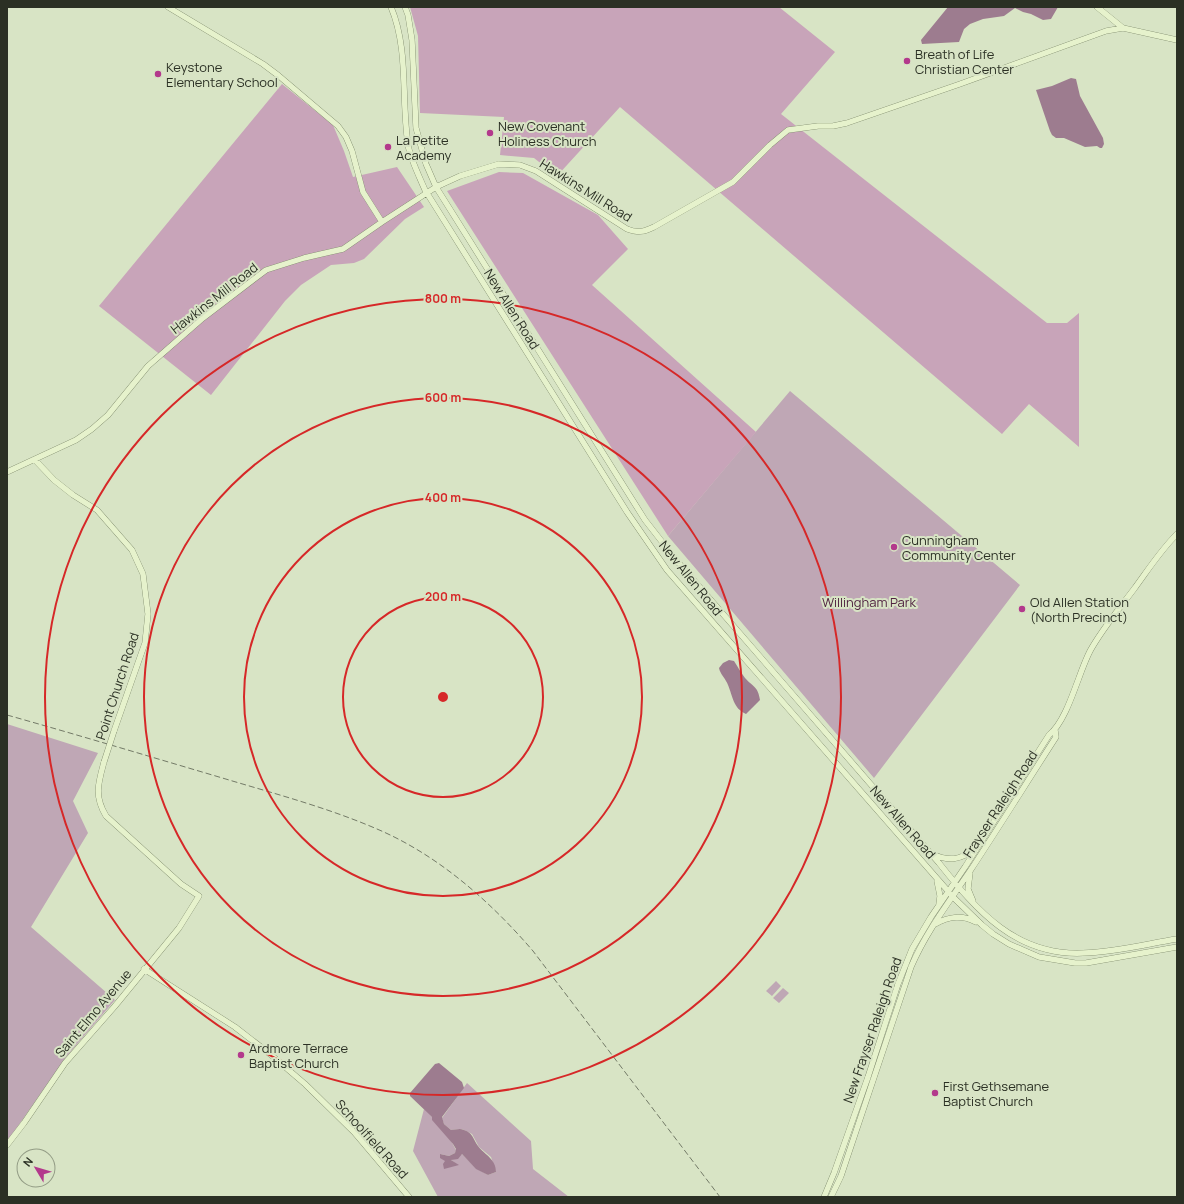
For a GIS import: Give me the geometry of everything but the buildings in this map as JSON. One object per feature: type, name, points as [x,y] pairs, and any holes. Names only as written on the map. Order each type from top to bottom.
[{"type":"main road","points":[[168,7],[263,64],[291,85],[338,126],[346,137],[352,151],[363,192],[382,222]]},
{"type":"main road","name":"New Allen Road","points":[[391,7],[394,14],[402,51],[408,145],[427,194],[626,512],[667,570],[948,891],[982,925],[1009,944],[1024,951],[1039,957],[1075,963],[1086,963],[1177,948]]},
{"type":"main road","name":"New Allen Road","points":[[405,7],[408,15],[412,40],[416,128],[426,164],[436,188],[645,520],[677,561],[957,885],[990,920],[1010,935],[1031,945],[1058,952],[1091,953],[1177,938]]},
{"type":"main road","points":[[1097,7],[1123,28]]},
{"type":"main road","name":"Hawkins Mill Road","points":[[7,472],[76,440],[92,429],[108,415],[148,366],[203,318],[266,270],[298,260],[343,249],[436,188],[460,176],[499,164],[520,165],[536,171],[627,229],[642,232],[654,227],[733,182],[770,145],[788,130],[818,126],[834,126],[846,123],[960,84],[1098,33],[1123,28],[1177,40]]},
{"type":"main road","points":[[515,334],[525,332],[534,343]]},
{"type":"main road","name":"Point Church Road","points":[[35,460],[54,480],[96,510],[132,550],[143,574],[148,614],[145,642],[104,762],[98,781],[97,792],[99,801],[106,816],[181,884],[199,896]]},
{"type":"main road","name":"Frayser Raleigh Road","points":[[957,885],[977,848],[1049,736],[1055,730],[1095,642],[1153,562],[1177,534]]},
{"type":"main road","name":"Frayser Raleigh Road","points":[[957,885],[970,870],[1056,737],[1055,730]]},
{"type":"main road","points":[[930,853],[950,860],[965,856],[977,848]]},
{"type":"main road","points":[[970,870],[968,889],[971,898],[978,908]]},
{"type":"main road","points":[[936,877],[939,884],[940,894],[938,906]]},
{"type":"main road","name":"New Frayser Raleigh Road","points":[[825,1195],[868,1077],[898,984],[912,949],[948,891],[957,885]]},
{"type":"main road","name":"New Frayser Raleigh Road","points":[[832,1196],[841,1176],[872,1087],[911,967],[933,925],[953,896],[957,885]]},
{"type":"main road","name":"Saint Elmo Avenue","points":[[7,1145],[24,1123],[64,1063],[115,1006],[179,928],[199,896]]},
{"type":"main road","points":[[933,925],[942,920],[956,916],[964,917],[982,925]]},
{"type":"main road","name":"Schoolfield Road","points":[[144,970],[235,1027],[270,1054],[305,1084],[354,1132],[409,1197]]},
{"type":"green space","name":"Willingham Park","points":[[790,391],[1020,585],[874,778],[668,536]]},
{"type":"green space","points":[[7,724],[98,753],[73,801],[88,833],[31,927],[115,1000],[66,1057],[7,1142]]},
{"type":"green space","points":[[776,981],[781,986],[772,996],[766,991]]},
{"type":"green space","points":[[783,988],[789,993],[779,1003],[773,998]]},
{"type":"green space","points":[[467,1083],[531,1141],[533,1169],[569,1197],[438,1197],[413,1151],[424,1109],[442,1128],[456,1150],[455,1153],[449,1156],[440,1154],[458,1165],[451,1160],[462,1154],[476,1168],[488,1175],[496,1172],[491,1157],[479,1147],[472,1134],[462,1129],[451,1130],[444,1124],[442,1118]]},
{"type":"shaded area","points":[[410,7],[779,7],[835,52],[781,114],[1047,323],[1067,323],[1079,313],[1079,447],[1029,404],[1002,434],[620,107],[557,176],[534,158],[500,155],[504,117],[420,113],[418,36]]},
{"type":"shaded area","points":[[948,7],[1058,7],[1051,19],[1043,20],[1015,8],[1004,16],[983,19],[970,24],[964,29],[959,42],[922,44],[921,40]]},
{"type":"shaded area","points":[[1071,78],[1076,79],[1080,96],[1103,138],[1104,144],[1102,148],[1097,146],[1085,147],[1064,138],[1056,138],[1050,131],[1036,90],[1052,86]]},
{"type":"shaded area","points":[[282,84],[333,125],[353,177],[397,167],[424,207],[405,219],[364,259],[354,263],[331,265],[301,285],[285,301],[211,395],[99,306]]},
{"type":"shaded area","points":[[499,172],[523,173],[598,215],[628,249],[592,285],[756,432],[668,536],[447,191]]},
{"type":"shaded area","points":[[729,660],[734,661],[745,678],[755,687],[759,695],[760,700],[746,714],[738,709],[719,668],[723,663]]},
{"type":"shaded area","points":[[439,1063],[462,1082],[464,1088],[442,1117],[444,1124],[451,1130],[461,1129],[467,1131],[478,1146],[492,1160],[496,1168],[496,1172],[488,1175],[476,1169],[462,1154],[458,1159],[451,1160],[459,1165],[444,1169],[443,1164],[445,1161],[440,1158],[440,1154],[449,1156],[455,1153],[456,1149],[432,1120],[432,1117],[410,1096],[410,1093],[435,1064]]},
{"type":"railway","points":[[7,715],[319,807],[377,829],[421,852],[442,866],[481,897],[533,951],[720,1197]]},
{"type":"place","name":"Breath of Life Christian Center","points":[[907,61]]},
{"type":"place","name":"Keystone Elementary School","points":[[158,74]]},
{"type":"place","name":"New Covenant Holiness Church","points":[[490,133]]},
{"type":"place","name":"La Petite Academy","points":[[388,147]]},
{"type":"place","name":"Cunningham Community Center","points":[[894,547]]},
{"type":"place","name":"Old Allen Station (North Precinct)","points":[[1022,609]]},
{"type":"place","name":"Ardmore Terrace Baptist Church","points":[[241,1055]]},
{"type":"place","name":"First Gethsemane Baptist Church","points":[[935,1093]]}]
